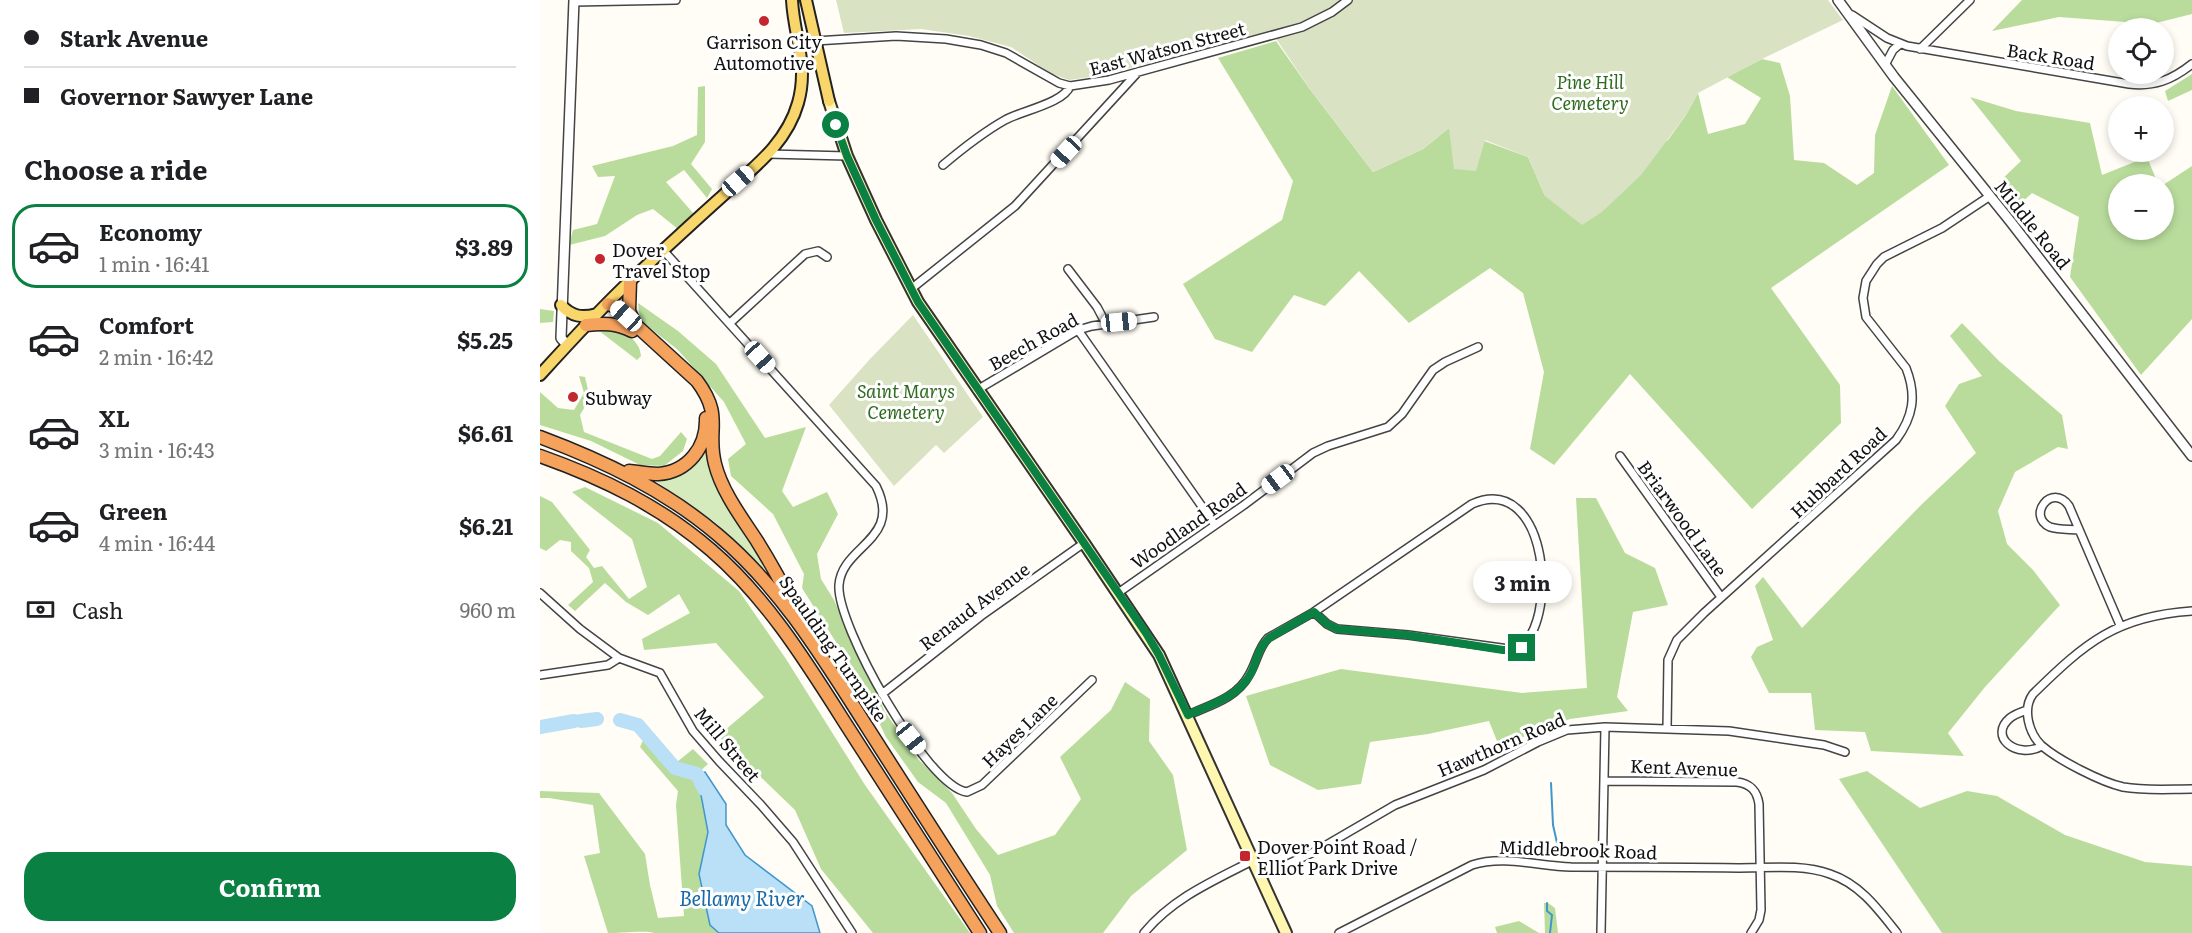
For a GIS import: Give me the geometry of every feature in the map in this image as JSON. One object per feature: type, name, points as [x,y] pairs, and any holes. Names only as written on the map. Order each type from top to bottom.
[{"type":"highway","points":[[617,469],[657,474],[679,468],[691,459],[700,447],[707,426],[703,404],[691,386],[634,328],[629,310],[630,281]]},
{"type":"highway","points":[[608,304],[611,311],[697,381],[706,393],[712,407],[715,463],[719,475],[744,522],[779,577],[805,631]]},
{"type":"highway","points":[[586,326],[606,323],[634,328]]},
{"type":"highway","name":"Spaulding Turnpike","points":[[540,437],[617,469],[669,498],[717,534],[763,577],[805,631],[1000,933]]},
{"type":"highway","name":"Spaulding Turnpike","points":[[540,456],[591,475],[642,500],[710,549],[730,567],[782,627],[980,933]]},
{"type":"main road","points":[[540,375],[630,281],[768,154],[786,131],[798,101],[802,57],[792,0]]},
{"type":"main road","points":[[806,0],[829,101],[847,156],[911,289],[977,390],[1118,592],[1159,655],[1286,933]]},
{"type":"main road","points":[[798,40],[815,41]]},
{"type":"main road","points":[[561,304],[570,314],[576,316],[598,314]]},
{"type":"street","points":[[567,345],[561,338],[561,304],[574,1],[676,0]]},
{"type":"street","name":"East Watson Street","points":[[815,41],[914,36],[964,41],[1006,53],[1059,83],[1070,86],[1109,80],[1302,27],[1332,12],[1348,0]]},
{"type":"street","name":"Middle Road","points":[[1838,0],[1885,65],[2066,291],[2192,456]]},
{"type":"street","points":[[1920,49],[1970,0]]},
{"type":"street","name":"Back Road","points":[[1849,13],[1887,38],[1920,49],[2143,85],[2169,80],[2192,64]]},
{"type":"street","points":[[1885,65],[1893,50],[1900,44]]},
{"type":"street","points":[[911,289],[1015,206],[1139,71]]},
{"type":"street","points":[[943,165],[968,144],[1006,120],[1063,97],[1070,86]]},
{"type":"street","points":[[768,154],[847,156]]},
{"type":"street","name":"Hubbard Road","points":[[1667,729],[1667,669],[1671,651],[1683,633],[1896,440],[1906,426],[1912,409],[1910,378],[1906,368],[1866,318],[1863,298],[1866,281],[1876,264],[1884,257],[1942,228],[1990,196]]},
{"type":"street","points":[[663,250],[856,463],[879,492],[882,516],[880,525],[871,539],[845,566],[838,592],[842,610],[882,694]]},
{"type":"street","points":[[730,323],[805,254],[818,252],[827,257]]},
{"type":"street","name":"Beech Road","points":[[1068,269],[1097,307],[1106,324]]},
{"type":"street","name":"Beech Road","points":[[977,390],[1078,330],[1154,318]]},
{"type":"street","points":[[1078,330],[1215,525]]},
{"type":"street","name":"Woodland Road","points":[[1118,592],[1321,449],[1388,427],[1402,414],[1433,370],[1478,347]]},
{"type":"street","name":"Briarwood Lane","points":[[1620,456],[1722,597]]},
{"type":"street","points":[[2079,530],[2058,529],[2047,525],[2040,512],[2044,503],[2058,498],[2066,502],[2079,530],[2120,625]]},
{"type":"street","points":[[1188,715],[1238,690],[1249,676],[1262,644],[1269,638],[1314,612],[1432,530],[1481,500],[1499,500],[1517,508],[1528,521],[1535,535],[1540,555],[1541,576],[1538,622],[1530,638],[1516,650],[1407,635],[1337,629],[1327,624],[1314,612]]},
{"type":"street","name":"Renaud Avenue","points":[[882,694],[981,616],[1084,543]]},
{"type":"street","name":"Mill Street","points":[[540,593],[580,630],[619,658],[656,670],[664,676],[693,731],[793,842],[852,933]]},
{"type":"street","points":[[2192,611],[2149,617],[2120,625],[2089,643],[2070,657],[2033,694],[2027,710],[2030,725],[2042,746],[2087,774],[2108,783],[2143,790],[2192,789]]},
{"type":"street","points":[[540,675],[608,665],[619,658]]},
{"type":"street","name":"Hayes Lane","points":[[882,694],[908,735],[946,780],[962,791],[972,791],[982,785],[1092,680]]},
{"type":"street","points":[[2027,710],[2007,720],[2003,732],[2005,740],[2018,751],[2027,751],[2042,746]]},
{"type":"street","points":[[1601,933],[1605,727]]},
{"type":"street","name":"Hawthorn Road","points":[[1260,877],[1316,851],[1380,812],[1414,796],[1484,770],[1547,738],[1576,729],[1605,727],[1753,734],[1824,745],[1845,752]]},
{"type":"street","name":"Kent Avenue","points":[[1604,780],[1737,782],[1749,786],[1757,794],[1759,804],[1760,868]]},
{"type":"street","points":[[1144,933],[1162,914],[1188,894],[1252,861]]},
{"type":"street","name":"Middlebrook Road","points":[[1339,933],[1481,862],[1508,861],[1568,867],[1815,870],[1840,878],[1874,903],[1897,933]]},
{"type":"street","points":[[1751,933],[1761,915],[1760,868]]},
{"type":"green space","name":"Pine Hill Cemetery","points":[[836,0],[1828,0],[1843,20],[1698,93],[1686,115],[1641,175],[1602,212],[1582,225],[1545,196],[1528,157],[1485,140],[1476,171],[1454,169],[1449,128],[1423,149],[1373,172],[1309,88],[1271,31],[1104,75],[1069,80],[1050,73],[1011,47],[969,36],[921,29],[844,33]]},
{"type":"green space","points":[[2022,0],[2192,0],[2192,14],[2174,18],[2108,18],[2108,21],[2059,17],[1992,31]]},
{"type":"green space","points":[[1276,41],[1373,172],[1423,149],[1449,128],[1528,157],[1545,196],[1668,140],[1698,93],[1708,134],[1745,124],[1761,98],[1727,77],[1762,59],[1780,63],[1790,96],[1794,160],[1824,163],[1857,185],[1874,173],[1875,135],[1892,86],[1949,165],[1771,288],[1840,385],[1841,423],[1752,509],[1630,374],[1554,465],[1530,449],[1544,372],[1523,293],[1490,268],[1409,323],[1359,271],[1325,306],[1294,295],[1252,352],[1215,339],[1183,284],[1282,220],[1293,181],[1218,58]]},
{"type":"green space","points":[[2192,74],[2192,90],[2174,98],[2174,96],[2166,96],[2165,91]]},
{"type":"green space","points":[[705,86],[705,142],[691,164],[712,189],[707,198],[684,170],[666,182],[693,213],[678,229],[653,209],[637,215],[605,236],[569,245],[573,230],[597,224],[615,176],[598,177],[592,166],[673,146],[697,135],[698,87]]},
{"type":"green space","points":[[1970,97],[2016,111],[2090,123],[2102,175],[2134,162],[2149,162],[2154,174],[2108,174],[2108,240],[2174,240],[2174,178],[2192,166],[2192,319],[2141,375],[2070,277],[2079,217],[2032,193],[2018,206],[1999,182],[2021,161]]},
{"type":"green space","points":[[638,303],[678,331],[716,364],[765,438],[806,427],[782,491],[793,507],[827,492],[838,514],[817,554],[821,579],[834,600],[885,712],[918,759],[952,793],[976,829],[998,855],[1055,835],[1081,799],[1060,757],[1111,710],[1125,682],[1150,699],[1149,741],[1173,775],[1187,850],[1131,896],[1103,933],[1014,933],[997,906],[990,875],[946,803],[918,782],[886,737],[854,671],[802,588],[804,574],[773,514],[731,476],[728,459],[746,444],[724,402],[678,350],[640,320]]},
{"type":"green space","points":[[540,309],[554,311],[553,322],[540,323]]},
{"type":"green space","name":"Saint Marys Cemetery","points":[[913,315],[983,417],[944,453],[936,445],[894,486],[829,405]]},
{"type":"green space","points":[[622,316],[695,383],[703,394],[707,405],[710,416],[710,451],[714,475],[732,511],[771,570],[768,572],[715,522],[654,480],[655,477],[685,466],[696,457],[704,445],[709,418],[706,403],[698,388]]},
{"type":"green space","points":[[1962,323],[1999,361],[2062,415],[2068,449],[2058,447],[2015,472],[1998,511],[2007,544],[2033,570],[2060,605],[1985,687],[1948,733],[1964,756],[1871,751],[1865,732],[1815,730],[1811,693],[1769,693],[1751,657],[1757,647],[1773,640],[1755,586],[1763,577],[1802,628],[1921,505],[1976,453],[1945,406],[1959,384],[1982,376],[1950,336]]},
{"type":"green space","points":[[609,326],[634,340],[641,356],[637,360],[598,330]]},
{"type":"green space","points":[[579,376],[585,377],[590,398],[580,415],[584,432],[652,459],[660,456],[681,432],[687,439],[683,451],[664,466],[640,465],[591,441],[540,425],[540,392],[558,408],[574,410],[584,393]]},
{"type":"green space","points":[[585,487],[658,523],[739,591],[786,659],[865,785],[970,933],[873,933],[821,869],[795,810],[718,736],[764,697],[716,643],[644,650],[642,639],[690,613],[679,594],[648,615],[626,602],[605,583],[575,611],[568,605],[593,582],[589,568],[571,551],[571,542],[560,540],[546,551],[540,548],[540,496],[552,502],[590,550],[586,557],[594,568],[602,566],[629,599],[647,587],[632,539],[572,492]]},
{"type":"green space","points":[[1576,498],[1596,498],[1625,553],[1655,568],[1668,605],[1633,612],[1617,697],[1628,711],[1570,719],[1499,746],[1489,721],[1428,734],[1370,742],[1361,784],[1318,790],[1270,765],[1246,696],[1341,669],[1522,693],[1587,688]]},
{"type":"green space","points":[[646,734],[672,766],[693,749],[708,764],[697,774],[708,832],[699,874],[710,925],[719,933],[608,933],[584,856],[600,853],[593,805],[540,798],[540,791],[599,793],[645,854],[658,918],[684,916],[676,805],[678,791],[640,747]]},
{"type":"green space","points":[[1867,771],[1920,808],[1967,791],[1997,796],[2065,835],[2145,862],[2192,866],[2192,933],[1942,933],[1839,779]]},
{"type":"green space","points":[[1544,903],[1555,908],[1558,933],[1545,933]]},
{"type":"green space","points":[[1519,921],[1539,933],[1497,933],[1495,927]]},
{"type":"water","name":"Bellamy River","points":[[705,772],[726,804],[726,825],[745,855],[812,906],[820,933],[719,933],[710,925],[699,874],[708,832],[697,774]]},
{"type":"waterway","name":"Bellamy River","points":[[581,721],[597,719]]},
{"type":"waterway","name":"Bellamy River","points":[[620,720],[638,725],[675,768],[697,774],[704,789]]},
{"type":"waterway","name":"Bellamy River","points":[[540,727],[574,721]]},
{"type":"waterway","points":[[1551,783],[1553,825],[1560,856]]},
{"type":"waterway","points":[[1547,903],[1547,911],[1552,915],[1550,933]]},
{"type":"place","name":"Garrison City Automotive","points":[[764,21]]},
{"type":"place","name":"Dover Travel Stop","points":[[600,259]]},
{"type":"place","name":"Subway","points":[[573,397]]},
{"type":"place","name":"Dover Point Road / Elliot Park Drive","points":[[1245,856]]},
{"type":"route","points":[[836,125],[847,156],[876,220],[918,302],[1146,633],[1188,715],[1238,690],[1253,669],[1262,644],[1314,612],[1322,621],[1337,629],[1407,635],[1503,650],[1522,648]]}]
